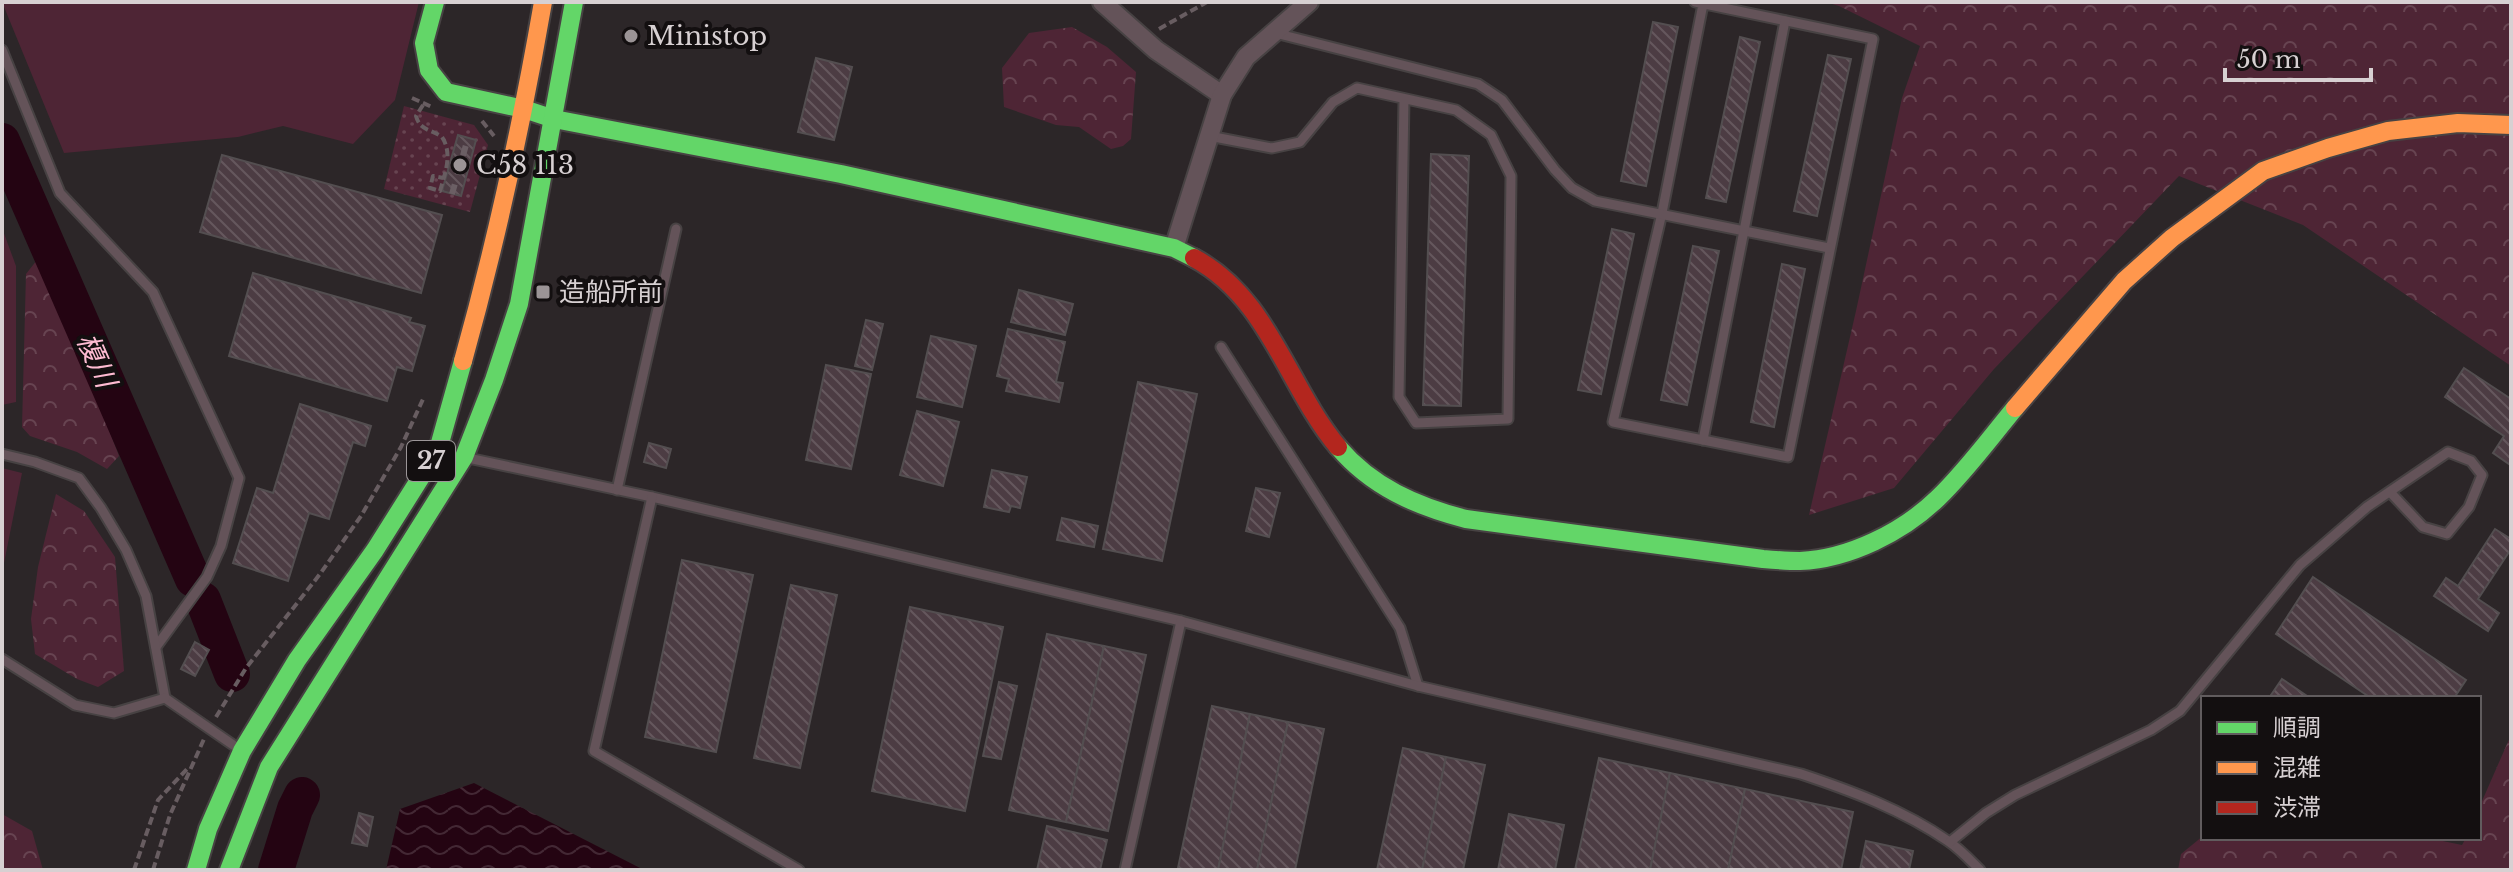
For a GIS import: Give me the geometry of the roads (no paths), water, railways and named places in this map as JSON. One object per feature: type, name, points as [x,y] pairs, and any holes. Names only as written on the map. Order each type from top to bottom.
[{"type":"main road","points":[[435,2],[424,43],[429,70],[446,92],[524,109],[554,119],[841,174],[1174,248],[1214,270],[1252,310],[1280,350],[1313,413],[1342,452],[1363,472],[1415,504],[1449,516],[1486,523],[1748,557],[1802,561],[1839,554],[1873,542],[1907,524],[1928,507],[2124,281],[2172,238],[2263,171],[2388,131],[2458,123],[2511,125]]},
{"type":"main road","name":"27","points":[[196,870],[208,829],[242,751],[297,660],[375,550],[438,450],[484,287],[524,109],[543,2]]},
{"type":"main road","name":"27","points":[[229,870],[269,767],[464,457],[519,304],[574,2]]},
{"type":"street","points":[[1102,2],[1156,50],[1222,95]]},
{"type":"street","points":[[1174,248],[1222,95],[1246,57],[1309,2]]},
{"type":"lane","points":[[1699,3],[1873,39],[1788,457],[1613,422],[1662,213],[1699,3]]},
{"type":"lane","points":[[1703,440],[1785,21]]},
{"type":"lane","points":[[1271,32],[1478,84],[1502,100],[1572,188],[1595,201],[1829,248]]},
{"type":"lane","points":[[2,50],[60,193],[153,292],[239,478],[221,546],[207,577],[156,647]]},
{"type":"lane","points":[[1209,136],[1272,148],[1300,142],[1333,102],[1357,88],[1456,110],[1491,135],[1511,176],[1508,419],[1416,423],[1399,397],[1404,99]]},
{"type":"lane","points":[[617,490],[676,229]]},
{"type":"lane","points":[[1221,347],[1400,628],[1418,686]]},
{"type":"lane","points":[[438,450],[1181,621],[1418,686],[1801,774],[1862,794],[1950,842],[1980,870]]},
{"type":"lane","points":[[1950,842],[1986,813],[2015,795],[2151,730],[2180,711],[2300,565],[2367,507],[2448,452],[2471,461],[2482,475],[2469,507],[2447,534],[2423,527],[2390,492]]},
{"type":"lane","points":[[2,454],[79,478],[101,508],[146,596],[165,698],[269,767]]},
{"type":"lane","points":[[652,497],[594,751],[799,870]]},
{"type":"lane","points":[[1125,870],[1181,621]]},
{"type":"lane","points":[[2,659],[75,705],[114,713],[165,698]]},
{"type":"water","points":[[474,783],[644,870],[386,870],[400,809]]},
{"type":"waterway","name":"榎川","points":[[2,141],[193,579]]},
{"type":"waterway","name":"榎川","points":[[203,600],[232,674]]},
{"type":"waterway","name":"榎川","points":[[276,870],[302,795]]},
{"type":"railway","points":[[452,194],[468,138]]},
{"type":"place","name":"Ministop","points":[[631,36]]},
{"type":"place","name":"C58 113","points":[[460,165]]},
{"type":"place","name":"造船所前","points":[[543,292]]}]
